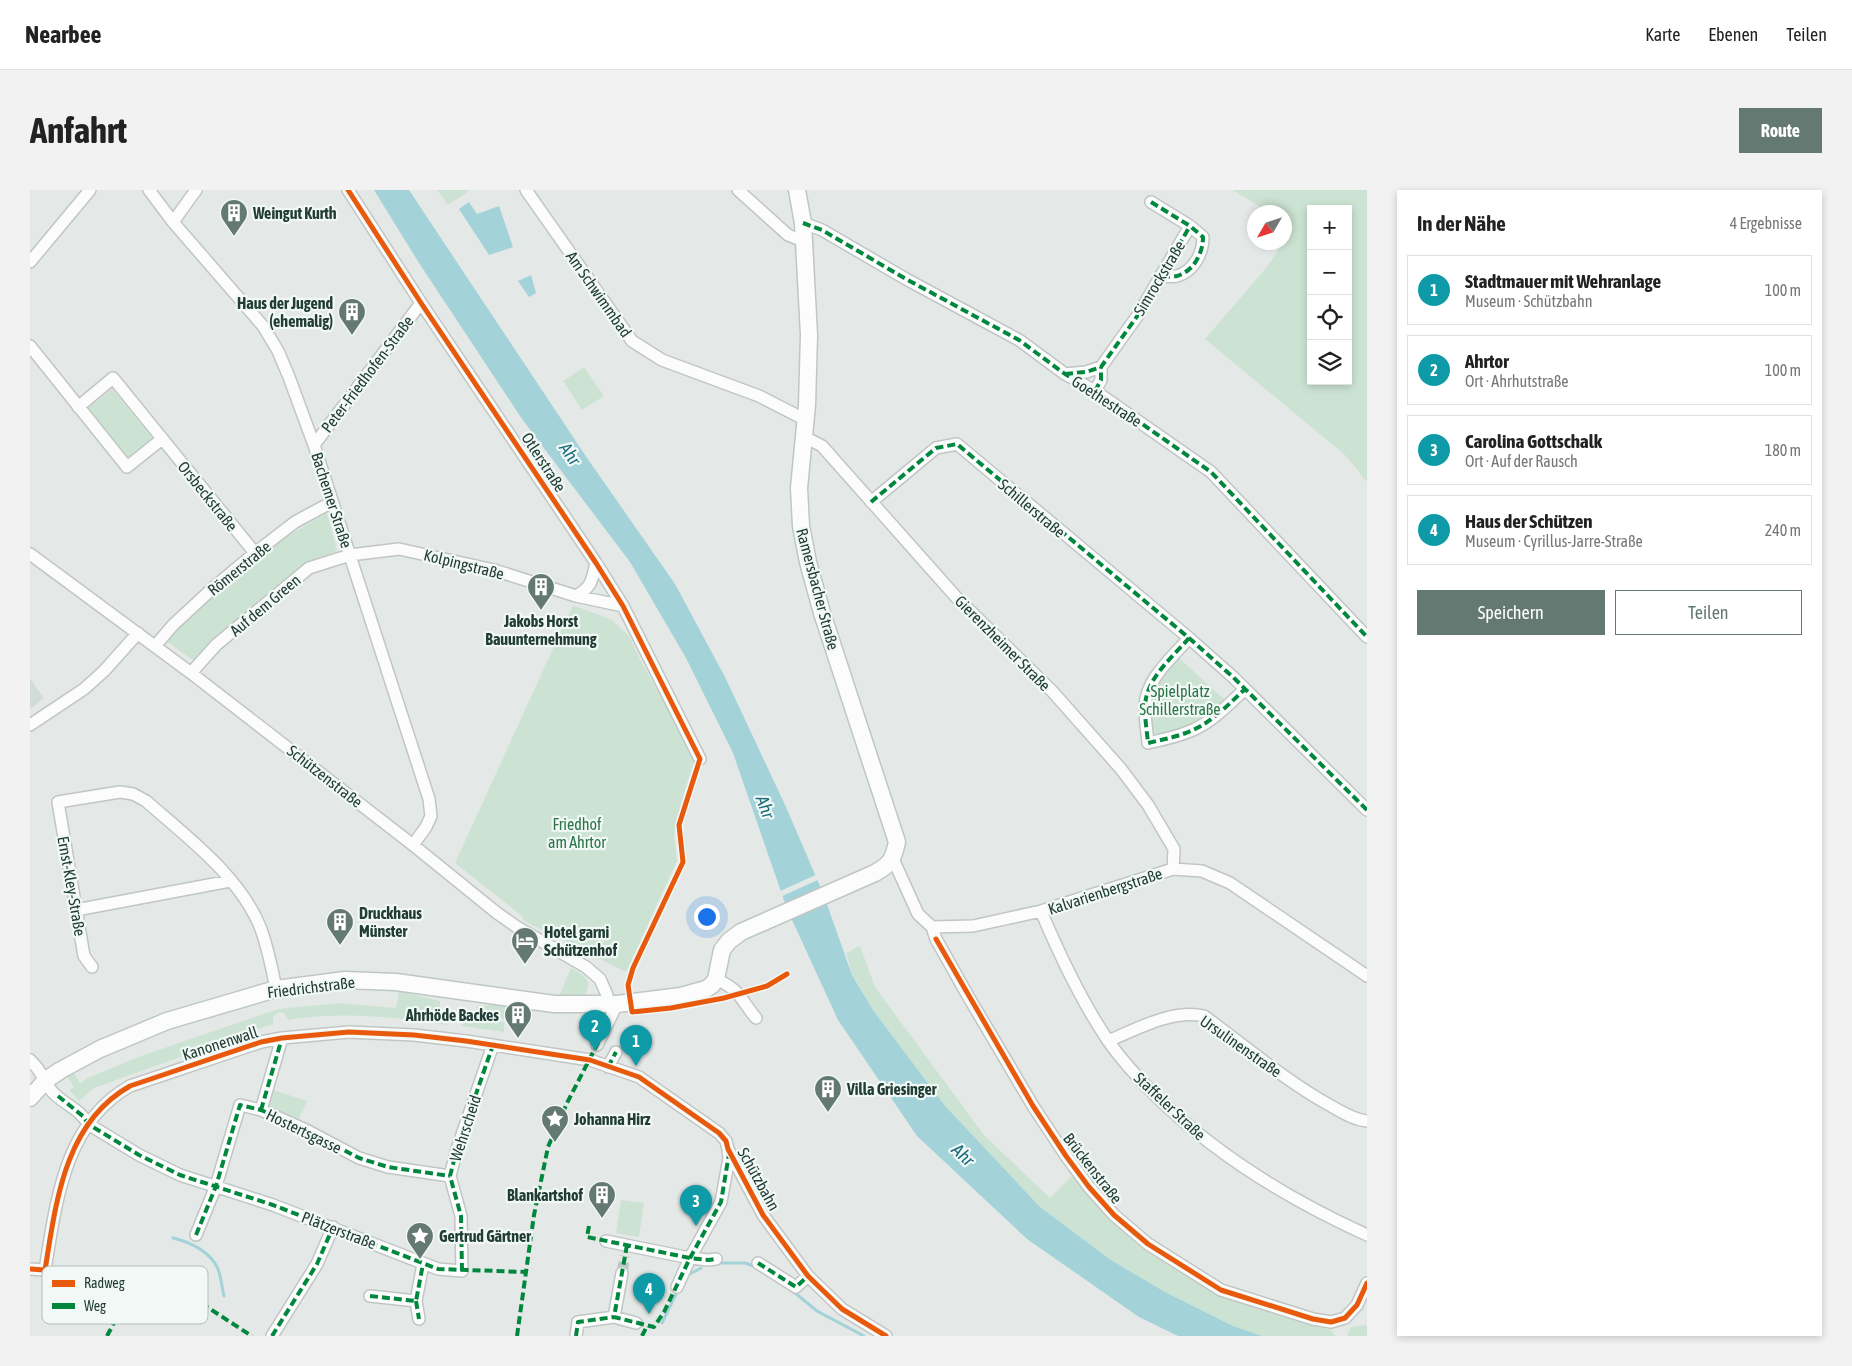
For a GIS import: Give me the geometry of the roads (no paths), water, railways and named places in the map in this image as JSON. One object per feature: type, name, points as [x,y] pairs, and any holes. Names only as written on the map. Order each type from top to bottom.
[{"type":"main road","name":"Ramersbacher Straße","points":[[797,190],[803,223],[809,335],[807,405],[804,419],[799,488],[801,526],[808,562],[822,613],[897,842],[893,859]]},
{"type":"main road","points":[[612,1004],[682,996],[706,989],[716,979],[722,950],[729,941],[753,927],[875,874],[886,867],[893,859]]},
{"type":"main road","name":"Friedrichstraße","points":[[30,1098],[46,1080],[100,1049],[167,1021],[276,989],[353,980],[396,982],[554,1004],[612,1004]]},
{"type":"street","points":[[30,262],[90,190]]},
{"type":"street","name":"Bachemer Straße","points":[[149,190],[173,222],[263,326],[290,377],[314,445],[429,800],[431,816],[413,845]]},
{"type":"street","points":[[173,222],[196,190]]},
{"type":"street","name":"Otlerstraße","points":[[348,190],[623,606],[700,760]]},
{"type":"street","name":"Am Schwimmbad","points":[[526,190],[632,341],[662,360],[759,396],[804,419]]},
{"type":"street","points":[[738,190],[788,235],[804,241]]},
{"type":"street","name":"Simrockstraße","points":[[1095,391],[1101,380],[1101,368],[1138,315],[1190,226],[1151,202]]},
{"type":"street","name":"Goethestraße","points":[[803,223],[822,230],[906,279],[1018,340],[1065,374],[1095,391],[1211,472],[1367,637]]},
{"type":"street","points":[[1160,276],[1176,276],[1191,269],[1203,248],[1203,237],[1190,226]]},
{"type":"street","name":"Peter-Friedhofen-Straße","points":[[314,445],[421,303]]},
{"type":"street","points":[[30,346],[127,467],[162,439]]},
{"type":"street","points":[[1065,374],[1101,368]]},
{"type":"street","name":"Orsbeckstraße","points":[[78,406],[113,378],[255,553]]},
{"type":"street","name":"Gierenzheimer Straße","points":[[803,436],[822,446],[956,597],[1052,692],[1121,769],[1148,805],[1174,849],[1173,869]]},
{"type":"street","name":"Schillerstraße","points":[[871,502],[936,448],[956,444],[1189,638],[1245,689],[1367,810]]},
{"type":"street","name":"Römerstraße","points":[[155,646],[173,625],[255,553],[295,522],[332,502]]},
{"type":"street","name":"Kolpingstraße","points":[[350,555],[399,549],[494,570],[576,596],[623,606]]},
{"type":"street","name":"Schützenstraße","points":[[30,554],[191,673],[413,845],[497,913],[517,927],[586,966],[600,978],[612,1004]]},
{"type":"street","name":"Auf dem Green","points":[[191,673],[216,645],[309,568],[350,555]]},
{"type":"street","points":[[576,596],[585,591],[591,584],[596,563]]},
{"type":"street","points":[[30,725],[84,689],[104,672],[138,633]]},
{"type":"street","points":[[1189,638],[1154,678],[1147,692],[1144,707],[1148,743],[1182,735],[1199,727],[1209,721],[1245,689]]},
{"type":"street","name":"Ernst-Kley-Straße","points":[[92,967],[84,956],[58,802],[120,792],[133,794],[146,801],[202,851],[230,880]]},
{"type":"street","name":"Ramersbacher Straße","points":[[893,859],[918,914],[932,927]]},
{"type":"street","name":"Kalvarienbergstraße","points":[[932,927],[973,926],[1041,911],[1173,869],[1202,871],[1230,883],[1367,976]]},
{"type":"street","points":[[76,910],[230,880],[245,900],[260,927],[270,956],[276,989]]},
{"type":"street","name":"Staffeler Straße","points":[[1041,911],[1061,958],[1085,1004],[1108,1041],[1139,1079],[1184,1124],[1229,1158],[1290,1197],[1367,1235]]},
{"type":"street","name":"Brückenstraße","points":[[932,927],[936,939],[1032,1106],[1089,1188],[1114,1215],[1148,1244],[1221,1290],[1313,1319],[1331,1322],[1345,1318],[1357,1305],[1367,1282]]},
{"type":"street","points":[[716,979],[729,985],[740,994],[756,1018]]},
{"type":"street","points":[[597,1045],[604,1031],[612,1004]]},
{"type":"street","name":"Ursulinenstraße","points":[[1108,1041],[1156,1022],[1183,1014],[1204,1016],[1280,1074],[1346,1114],[1367,1121]]},
{"type":"street","name":"Kanonenwall","points":[[46,1266],[55,1207],[67,1163],[88,1124],[102,1106],[116,1094],[130,1086],[261,1042],[282,1038],[349,1032],[466,1040],[591,1058]]},
{"type":"street","points":[[261,1110],[282,1038]]},
{"type":"street","name":"Wehrscheid","points":[[462,1271],[461,1216],[450,1176],[493,1045]]},
{"type":"street","points":[[608,1066],[616,1052]]},
{"type":"street","name":"Schützbahn","points":[[591,1058],[639,1077],[719,1133],[726,1141],[728,1149],[764,1215],[808,1276],[842,1309],[886,1336]]},
{"type":"street","name":"Plätzerstraße","points":[[30,1060],[39,1068],[51,1090],[84,1117],[88,1124],[139,1155],[180,1175],[273,1205],[423,1264],[438,1269],[462,1271]]},
{"type":"street","name":"Hostertsgasse","points":[[216,1186],[240,1105],[261,1110],[306,1130],[359,1158],[388,1167],[450,1176]]},
{"type":"street","points":[[677,1287],[690,1258],[721,1202],[729,1158],[728,1149]]},
{"type":"street","points":[[196,1235],[216,1186]]},
{"type":"street","points":[[272,1336],[317,1264],[333,1227]]},
{"type":"street","points":[[606,1240],[626,1251],[709,1260],[716,1259]]},
{"type":"street","points":[[758,1263],[796,1288],[808,1276]]},
{"type":"street","points":[[418,1318],[416,1300],[423,1264]]},
{"type":"street","points":[[614,1317],[622,1273]]},
{"type":"street","points":[[370,1296],[416,1300]]},
{"type":"street","points":[[576,1336],[578,1322],[614,1317],[636,1323]]},
{"type":"water","name":"Ahr","points":[[374,190],[409,190],[585,455],[675,584],[725,677],[786,807],[823,893],[852,975],[875,1013],[945,1106],[1040,1207],[1111,1260],[1165,1292],[1233,1326],[1262,1336],[1178,1336],[1139,1317],[1027,1239],[917,1136],[838,1020],[787,909],[733,753],[686,658],[630,562],[522,419],[419,263]]},
{"type":"water","points":[[469,202],[477,214],[499,206],[513,247],[489,255],[459,209]]},
{"type":"water","points":[[531,275],[536,293],[529,297],[518,281]]},
{"type":"waterway","points":[[173,1238],[193,1245],[215,1263],[220,1275],[224,1296]]},
{"type":"waterway","points":[[719,1263],[745,1263],[756,1267]]},
{"type":"waterway","points":[[686,1276],[701,1268]]},
{"type":"waterway","points":[[789,1288],[817,1311],[864,1336]]},
{"type":"waterway","points":[[662,1323],[678,1290]]},
{"type":"tunnel","points":[[622,1273],[625,1256]]},
{"type":"place","name":"Weingut Kurth","points":[[234,237]]},
{"type":"place","name":"Haus der Jugend (ehemalig)","points":[[352,336]]},
{"type":"place","name":"Jakobs Horst Bauunternehmung","points":[[541,611]]},
{"type":"place","name":"Druckhaus Münster","points":[[340,946]]},
{"type":"place","name":"Hotel garni Schützenhof","points":[[525,965]]},
{"type":"place","name":"Ahrhöde Backes","points":[[518,1039]]},
{"type":"place","name":"Ahrtor","points":[[595,1051]]},
{"type":"place","name":"Stadtmauer mit Wehranlage","points":[[636,1066]]},
{"type":"place","name":"Villa Griesinger","points":[[828,1113]]},
{"type":"place","name":"Johanna Hirz","points":[[555,1143]]},
{"type":"place","name":"Blankartshof","points":[[602,1219]]},
{"type":"place","name":"Carolina Gottschalk","points":[[696,1226]]},
{"type":"place","name":"Gertrud Gärtner","points":[[420,1260]]},
{"type":"place","name":"Haus der Schützen","points":[[649,1314]]},
{"type":"park label","name":"Spielplatz Schillerstraße","points":[[1180,700]]},
{"type":"park label","name":"Friedhof am Ahrtor","points":[[577,833]]}]
